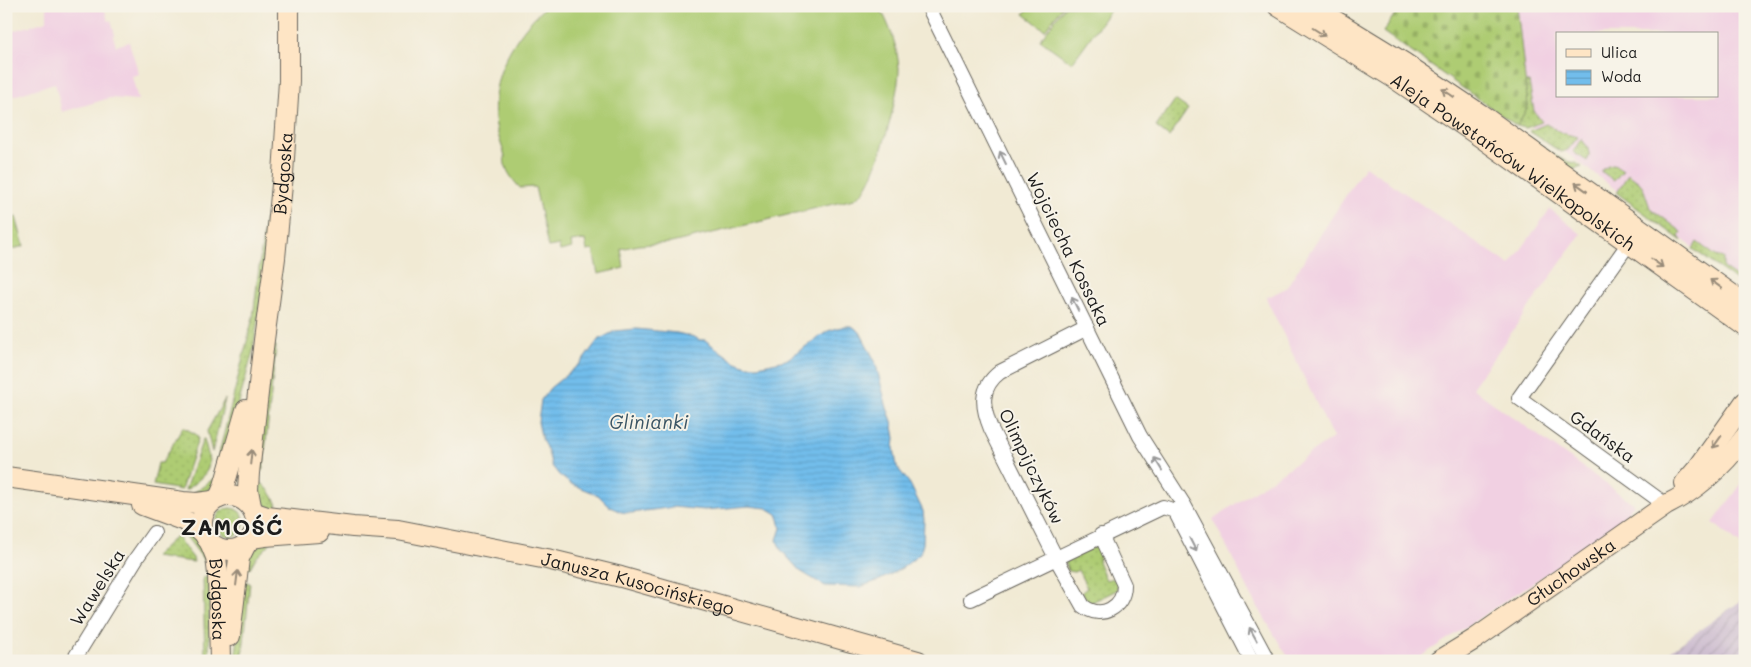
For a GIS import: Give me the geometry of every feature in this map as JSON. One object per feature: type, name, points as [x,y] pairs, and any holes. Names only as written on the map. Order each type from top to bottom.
[{"type":"street","name":"Bydgoska","points":[[253,509],[248,490],[264,340],[276,258],[289,81],[289,6]]},
{"type":"street","name":"Wojciecha Kossaka","points":[[928,6],[1140,436],[1268,661]]},
{"type":"street","name":"Aleja Powstańców Wielkopolskich","points":[[1278,6],[1394,78],[1485,140],[1745,326]]},
{"type":"street","name":"Aleja Powstańców Wielkopolskich","points":[[1311,6],[1404,63],[1480,114],[1745,304]]},
{"type":"street","name":"Gdańska","points":[[1629,243],[1519,398],[1666,505]]},
{"type":"street","name":"Olimpijczyków","points":[[1087,328],[1000,372],[990,382],[984,398],[984,412],[1056,558],[1082,606],[1095,612],[1110,610],[1117,605],[1122,599],[1124,585],[1101,535]]},
{"type":"street","name":"Bydgoska","points":[[216,499],[241,430],[264,340]]},
{"type":"street","name":"Głuchowska","points":[[1666,505],[1698,468],[1745,402]]},
{"type":"street","name":"Głuchowska","points":[[1439,661],[1475,639],[1666,505],[1681,498],[1703,481],[1729,456],[1745,437]]},
{"type":"street","points":[[6,477],[183,502],[216,499],[226,496],[239,497],[253,509],[256,526],[249,541],[240,548],[228,550],[215,546],[193,524],[102,492]]},
{"type":"street","points":[[207,537],[203,519],[208,506],[216,499]]},
{"type":"street","points":[[971,599],[1101,535],[1163,507],[1180,508]]},
{"type":"street","name":"Wojciecha Kossaka","points":[[1180,508],[1252,661]]},
{"type":"street","name":"Janusza Kusocińskiego","points":[[253,509],[267,517],[422,534],[574,565],[630,579],[918,661]]},
{"type":"street","name":"Janusza Kusocińskiego","points":[[249,541],[265,536],[314,533],[353,527]]},
{"type":"street","name":"Wawelska","points":[[73,661],[137,557],[154,533]]},
{"type":"street","name":"Bydgoska","points":[[207,537],[216,557],[218,574],[220,661]]},
{"type":"street","name":"Bydgoska","points":[[227,661],[239,558],[249,541]]},
{"type":"street","name":"Głuchowska","points":[[1452,661],[1475,639]]},
{"type":"shaded area","points":[[47,6],[104,6],[108,21],[111,20],[116,46],[129,42],[139,74],[132,76],[138,100],[110,98],[62,112],[55,83],[7,98],[6,33],[47,21]]},
{"type":"shaded area","points":[[1517,6],[1745,6],[1745,286],[1521,119],[1528,106]]},
{"type":"shaded area","points":[[1365,166],[1510,265],[1550,209],[1581,234],[1472,388],[1634,504],[1610,532],[1414,661],[1291,661],[1251,595],[1213,519],[1333,438],[1266,298],[1286,288]]},
{"type":"shaded area","points":[[1745,479],[1745,548],[1713,523]]},
{"type":"shaded area","points":[[1745,598],[1745,661],[1656,661]]},
{"type":"green space","points":[[546,6],[879,6],[890,28],[899,68],[892,114],[880,154],[867,185],[861,194],[854,199],[671,243],[638,245],[621,249],[624,268],[598,274],[593,250],[587,251],[585,240],[571,242],[572,248],[560,251],[559,245],[548,247],[535,187],[520,188],[511,177],[505,165],[505,156],[496,126],[494,109],[499,76],[505,60],[523,31]]},
{"type":"green space","points":[[1030,6],[1063,6],[1045,30],[1024,14]]},
{"type":"green space","points":[[1065,6],[1113,6],[1072,63],[1040,40]]},
{"type":"green space","points":[[1394,6],[1517,6],[1528,106],[1517,126],[1383,32],[1395,14]]},
{"type":"green space","points":[[1525,82],[1529,82],[1534,111],[1542,122],[1526,128],[1517,126],[1528,106]]},
{"type":"green space","points":[[1175,100],[1188,109],[1169,137],[1156,127]]},
{"type":"green space","points":[[1546,124],[1562,133],[1578,137],[1568,150],[1561,152],[1529,131]]},
{"type":"green space","points":[[1515,131],[1528,136],[1558,157],[1582,167],[1569,169]]},
{"type":"green space","points":[[1581,139],[1588,149],[1587,161],[1573,152]]},
{"type":"green space","points":[[1613,165],[1623,170],[1614,181],[1601,171]]},
{"type":"green space","points":[[1628,174],[1643,187],[1650,208],[1682,232],[1679,236],[1682,241],[1617,193]]},
{"type":"green space","points":[[16,217],[24,246],[6,251],[6,219]]},
{"type":"green space","points":[[265,219],[270,238],[253,351],[222,464],[217,462],[253,317]]},
{"type":"green space","points":[[1697,242],[1716,256],[1723,258],[1723,268],[1745,283],[1745,287],[1693,249]]},
{"type":"green space","points":[[272,346],[276,346],[263,470],[257,469]]},
{"type":"green space","points":[[225,399],[212,452],[207,431]]},
{"type":"green space","points":[[183,427],[197,435],[198,439],[181,490],[153,485],[158,463],[162,463]]},
{"type":"green space","points":[[203,439],[209,463],[208,469],[201,478],[185,490]]},
{"type":"green space","points":[[219,475],[212,488],[202,493],[191,495]]},
{"type":"green space","points":[[257,481],[264,485],[271,493],[278,511],[264,503],[259,493]]},
{"type":"green space","points":[[230,508],[240,512],[244,522],[240,532],[230,536],[220,532],[216,522],[220,512]]},
{"type":"green space","points":[[182,528],[197,539],[206,551],[207,564],[182,531]]},
{"type":"green space","points":[[176,536],[193,558],[194,562],[154,557]]},
{"type":"green space","points":[[264,541],[270,544],[255,559],[250,568],[246,569],[248,556]]},
{"type":"green space","points":[[1098,546],[1103,553],[1098,561],[1106,580],[1112,578],[1118,582],[1117,590],[1088,604],[1082,592],[1087,588],[1078,570],[1074,572],[1068,571],[1065,562],[1068,558]]},
{"type":"green space","points":[[203,577],[210,577],[209,661],[205,661]]},
{"type":"green space","points":[[245,582],[250,583],[242,661],[235,661]]},
{"type":"water","name":"Glinianki","points":[[852,326],[860,332],[875,361],[892,421],[897,467],[910,484],[923,511],[923,544],[920,554],[902,568],[880,580],[860,587],[825,586],[800,571],[781,550],[777,540],[781,528],[779,519],[777,514],[767,508],[749,506],[705,510],[674,507],[631,513],[621,512],[610,507],[598,495],[571,484],[559,475],[552,466],[542,440],[538,422],[541,400],[550,388],[581,363],[598,340],[615,331],[636,329],[677,333],[694,337],[705,340],[734,361],[747,366],[758,366],[786,360],[828,331]]},
{"type":"district","name":"ZAMOŚĆ","points":[[232,526]]}]
